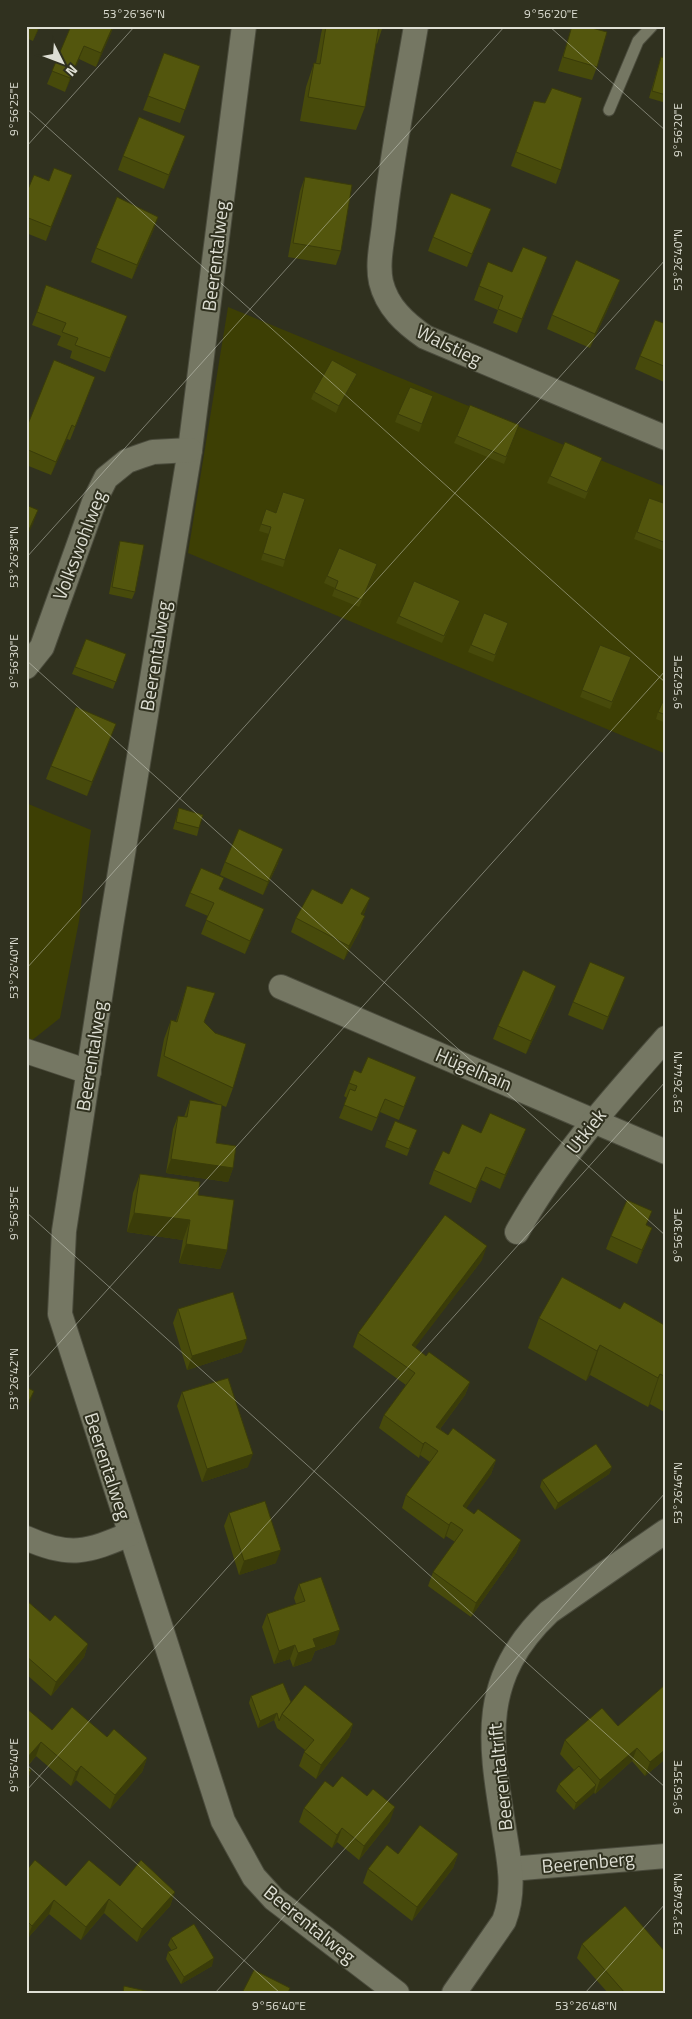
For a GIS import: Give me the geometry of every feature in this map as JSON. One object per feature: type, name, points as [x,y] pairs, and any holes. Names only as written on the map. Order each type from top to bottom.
[{"type":"street","name":"Beerentalweg","points":[[244,26],[190,450],[112,916],[64,1231],[60,1314],[223,1821],[254,1877],[274,1898],[397,1993]]},
{"type":"street","name":"Walstieg","points":[[416,26],[386,205],[380,261],[381,281],[388,299],[407,325],[432,340],[666,438]]},
{"type":"street","name":"Volkswohlweg","points":[[26,667],[42,647],[94,502],[106,478],[127,461],[153,452],[190,450]]},
{"type":"street","name":"Hügelhain","points":[[281,987],[666,1152]]},
{"type":"street","name":"Utkiek","points":[[517,1232],[536,1198],[593,1120],[666,1038]]},
{"type":"street","points":[[26,1051],[89,1072]]},
{"type":"street","name":"Beerentaltrift","points":[[454,1993],[504,1921],[509,1908],[511,1892],[510,1869],[496,1779],[493,1738],[493,1717],[501,1682],[522,1643],[536,1624],[549,1612],[666,1532]]},
{"type":"street","points":[[26,1538],[54,1549],[84,1551],[130,1534]]},
{"type":"street","name":"Beerenberg","points":[[510,1869],[666,1856]]},
{"type":"lane","points":[[609,110],[638,41],[652,26]]},
{"type":"shaded area","points":[[228,307],[666,487],[666,754],[188,553]]},
{"type":"shaded area","points":[[26,803],[91,830],[79,921],[60,1018],[26,1045]]},
{"type":"building","points":[[71,26],[113,26],[101,53],[84,46],[70,78],[52,71]]},
{"type":"building","points":[[326,26],[379,26],[365,107],[308,97],[314,63],[320,64]]},
{"type":"building","points":[[572,26],[584,26],[607,32],[597,67],[563,57]]},
{"type":"building","points":[[164,53],[200,66],[185,110],[148,96]]},
{"type":"building","points":[[661,57],[666,58],[666,95],[652,91]]},
{"type":"building","points":[[552,88],[582,98],[561,170],[516,152],[534,101],[545,103]]},
{"type":"building","points":[[139,117],[185,136],[169,175],[123,156]]},
{"type":"building","points":[[54,168],[72,175],[51,227],[26,217],[26,194],[34,175],[49,181]]},
{"type":"building","points":[[305,177],[352,185],[341,251],[293,243]]},
{"type":"building","points":[[451,193],[491,209],[472,254],[433,237]]},
{"type":"building","points":[[117,197],[158,217],[137,265],[96,248]]},
{"type":"building","points":[[523,247],[547,257],[522,319],[498,309],[503,296],[479,286],[488,262],[512,272]]},
{"type":"building","points":[[576,260],[620,280],[595,334],[552,315]]},
{"type":"building","points":[[46,285],[127,316],[110,358],[75,345],[78,338],[62,332],[66,323],[37,312]]},
{"type":"building","points":[[655,320],[666,324],[666,367],[640,356]]},
{"type":"building","points":[[54,360],[95,377],[75,427],[72,425],[56,462],[26,449],[26,429]]},
{"type":"building","points":[[332,360],[357,374],[339,406],[314,392]]},
{"type":"building","points":[[410,387],[433,396],[422,424],[398,414]]},
{"type":"building","points":[[470,405],[519,425],[506,457],[457,436]]},
{"type":"building","points":[[565,442],[602,458],[587,492],[550,476]]},
{"type":"building","points":[[283,492],[305,499],[285,560],[263,553],[271,527],[261,524],[266,509],[276,513]]},
{"type":"building","points":[[649,498],[666,504],[666,543],[637,532]]},
{"type":"building","points":[[26,505],[38,510],[26,536]]},
{"type":"building","points":[[120,541],[144,545],[135,592],[112,587]]},
{"type":"building","points":[[339,548],[377,564],[362,600],[335,589],[338,581],[327,576]]},
{"type":"building","points":[[414,581],[460,601],[444,636],[399,616]]},
{"type":"building","points":[[484,613],[508,623],[495,655],[471,645]]},
{"type":"building","points":[[86,639],[126,654],[116,682],[75,667]]},
{"type":"building","points":[[600,645],[631,657],[612,702],[582,690]]},
{"type":"building","points":[[666,698],[666,715],[658,712]]},
{"type":"building","points":[[76,707],[116,724],[92,782],[51,766]]},
{"type":"building","points":[[179,808],[203,815],[199,828],[176,822]]},
{"type":"building","points":[[239,829],[283,849],[268,882],[225,862]]},
{"type":"building","points":[[201,868],[224,878],[219,889],[264,909],[250,941],[206,920],[214,903],[190,893]]},
{"type":"building","points":[[351,888],[370,898],[361,914],[365,916],[349,946],[296,918],[312,889],[342,904]]},
{"type":"building","points":[[590,962],[625,977],[608,1017],[573,1002]]},
{"type":"building","points":[[523,970],[556,986],[531,1041],[498,1026]]},
{"type":"building","points":[[187,986],[215,993],[204,1022],[215,1033],[246,1044],[233,1088],[164,1056],[171,1020],[177,1022]]},
{"type":"building","points":[[368,1057],[416,1077],[404,1107],[385,1099],[377,1118],[344,1105],[350,1089],[355,1091],[357,1086],[349,1083],[354,1070],[361,1073]]},
{"type":"building","points":[[190,1100],[222,1105],[216,1143],[236,1146],[233,1168],[171,1159],[178,1116],[187,1117]]},
{"type":"building","points":[[490,1113],[526,1129],[505,1175],[486,1167],[476,1189],[434,1170],[443,1151],[449,1154],[462,1124],[481,1133]]},
{"type":"building","points":[[395,1121],[417,1130],[409,1149],[387,1140]]},
{"type":"building","points":[[140,1174],[200,1182],[198,1195],[234,1200],[227,1250],[186,1244],[190,1220],[134,1213]]},
{"type":"building","points":[[627,1200],[652,1211],[646,1225],[652,1228],[642,1250],[611,1236]]},
{"type":"building","points":[[445,1215],[487,1246],[412,1345],[426,1356],[429,1352],[470,1382],[436,1427],[448,1435],[453,1428],[496,1460],[463,1506],[474,1514],[478,1509],[521,1540],[476,1603],[433,1572],[463,1530],[451,1522],[449,1525],[406,1495],[438,1451],[425,1442],[423,1444],[384,1415],[415,1373],[358,1333]]},
{"type":"building","points":[[562,1277],[620,1309],[624,1302],[666,1326],[666,1377],[660,1374],[658,1378],[600,1345],[597,1351],[539,1318]]},
{"type":"building","points":[[233,1292],[247,1339],[192,1356],[178,1309]]},
{"type":"building","points":[[228,1378],[253,1454],[207,1469],[182,1392]]},
{"type":"building","points":[[26,1387],[34,1391],[26,1407]]},
{"type":"building","points":[[596,1444],[612,1467],[558,1503],[542,1480]]},
{"type":"building","points":[[265,1501],[281,1550],[244,1561],[229,1513]]},
{"type":"building","points":[[321,1577],[340,1630],[313,1639],[316,1647],[298,1653],[295,1645],[279,1651],[267,1614],[305,1601],[299,1584]]},
{"type":"building","points":[[26,1600],[50,1621],[55,1615],[88,1644],[56,1682],[26,1656]]},
{"type":"building","points":[[283,1683],[291,1702],[279,1721],[277,1713],[260,1721],[251,1696]]},
{"type":"building","points":[[666,1684],[666,1749],[650,1762],[637,1748],[600,1780],[565,1740],[602,1708],[618,1726]]},
{"type":"building","points":[[305,1685],[353,1724],[321,1765],[304,1752],[314,1740],[282,1714]]},
{"type":"building","points":[[72,1707],[107,1737],[114,1729],[147,1758],[115,1795],[81,1766],[76,1772],[41,1742],[26,1759],[26,1708],[52,1730]]},
{"type":"building","points":[[26,1766],[31,1770],[26,1776]]},
{"type":"building","points":[[579,1766],[596,1785],[576,1803],[559,1784]]},
{"type":"building","points":[[342,1776],[367,1796],[373,1789],[395,1807],[364,1846],[342,1828],[337,1835],[304,1808],[325,1781],[333,1787]]},
{"type":"building","points":[[420,1825],[458,1854],[417,1907],[368,1869],[387,1845],[398,1854]]},
{"type":"building","points":[[35,1860],[66,1886],[89,1860],[120,1886],[141,1860],[175,1892],[142,1929],[109,1899],[86,1927],[54,1900],[32,1926],[26,1920],[26,1871]]},
{"type":"building","points":[[625,1906],[666,1953],[666,1993],[625,1993],[582,1944]]},
{"type":"building","points":[[194,1924],[214,1958],[184,1977],[168,1952],[177,1948],[171,1938]]},
{"type":"building","points":[[254,1970],[290,1988],[288,1993],[242,1993]]},
{"type":"building","points":[[124,1986],[155,1993],[123,1993]]}]
